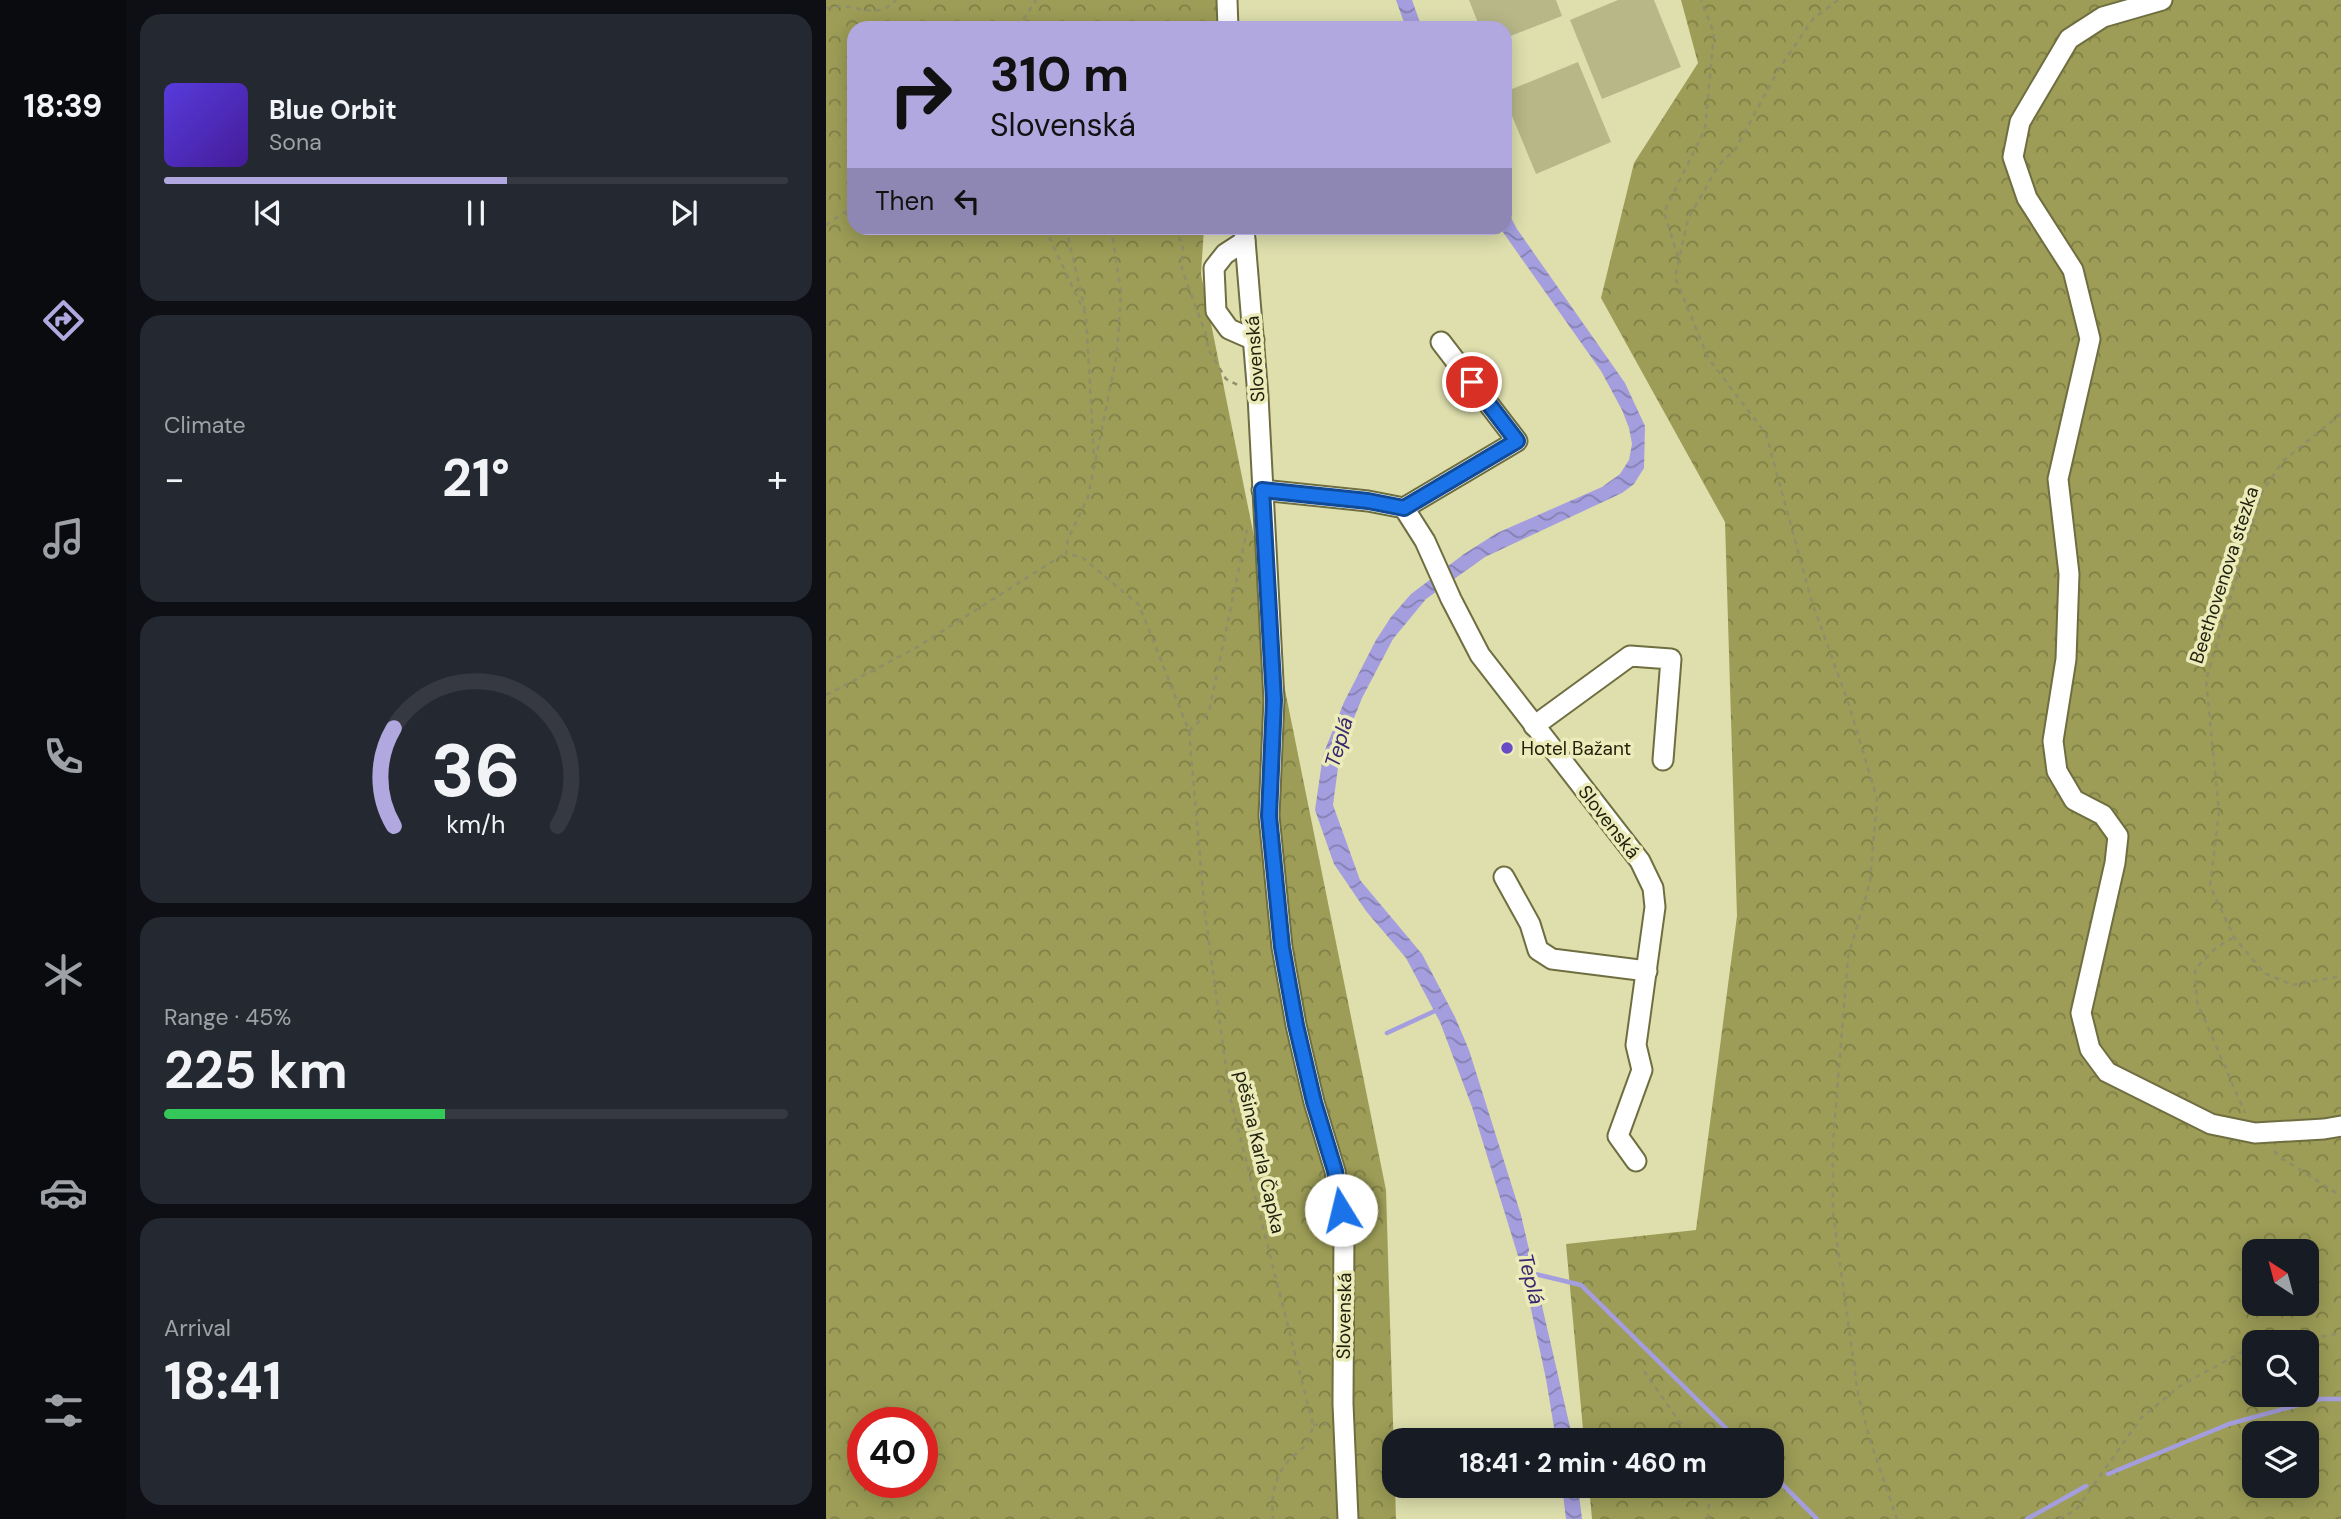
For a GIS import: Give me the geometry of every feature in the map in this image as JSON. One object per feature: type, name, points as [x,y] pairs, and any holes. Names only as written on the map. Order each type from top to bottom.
[{"type":"street","points":[[1227,0],[1228,21]]},
{"type":"street","points":[[2162,0],[2103,17],[2069,39],[2020,122],[2013,157],[2027,198],[2073,270],[2090,339],[2058,479],[2069,575],[2066,659],[2053,741],[2057,771],[2074,800],[2103,815],[2118,836],[2115,863],[2081,1013],[2090,1049],[2107,1072],[2211,1124],[2255,1133],[2341,1126]]},
{"type":"street","points":[[1244,235],[1214,268],[1216,311],[1229,329],[1254,340]]},
{"type":"street","name":"Slovenská","points":[[1245,235],[1258,396],[1274,700],[1269,816],[1282,947],[1314,1102],[1335,1171],[1344,1230],[1343,1404],[1348,1519]]},
{"type":"street","points":[[1262,490],[1368,501],[1404,508],[1517,441],[1441,342]]},
{"type":"street","name":"Slovenská","points":[[1404,508],[1425,541],[1480,655],[1640,861],[1653,888],[1655,907],[1636,1045],[1642,1070],[1618,1136],[1636,1160]]},
{"type":"street","points":[[1534,726],[1630,656],[1671,659],[1663,760]]},
{"type":"street","points":[[1504,877],[1530,923],[1538,950],[1552,960],[1647,971]]},
{"type":"path","points":[[826,8],[845,6],[875,12],[889,7],[896,0]]},
{"type":"path","points":[[1022,21],[1036,0]]},
{"type":"path","points":[[1678,260],[1664,212],[1705,130],[1714,33],[1701,0]]},
{"type":"path","points":[[1838,0],[1813,19],[1777,72],[1736,148],[1718,166],[1688,219],[1675,277],[1708,358],[1766,434],[1811,599],[1850,708],[1877,799],[1870,882],[1848,957],[1833,1140],[1833,1213],[1858,1394],[1870,1440],[1897,1519]]},
{"type":"path","points":[[826,225],[847,211]]},
{"type":"path","points":[[1048,235],[1087,316]]},
{"type":"path","points":[[1068,235],[1087,316],[1094,460]]},
{"type":"path","points":[[826,695],[914,649],[1066,554],[1068,539],[1088,497],[1117,354],[1121,292],[1112,235]]},
{"type":"path","points":[[1178,235],[1183,245],[1181,264],[1209,351],[1226,379],[1258,396]]},
{"type":"path","name":"Beethovenova stezka","points":[[2341,414],[2283,461],[2262,492],[2206,680],[2219,812],[2210,886],[2234,937],[2264,973],[2293,985],[2341,976]]},
{"type":"path","points":[[1189,731],[1209,712],[1250,519]]},
{"type":"path","name":"pěšina Karla Čapka","points":[[1066,554],[1083,558],[1139,606],[1189,731],[1205,913],[1230,1097],[1313,1424],[1310,1440],[1284,1467],[1271,1499],[1273,1519]]},
{"type":"path","points":[[2234,937],[2217,947],[2195,969],[2197,1002],[2255,1133],[2284,1159],[2341,1196]]},
{"type":"path","points":[[2319,1337],[2341,1333]]},
{"type":"path","points":[[2059,1519],[2076,1510],[2141,1419],[2180,1386],[2242,1352]]},
{"type":"path","points":[[1644,1371],[1684,1428]]},
{"type":"path","points":[[1708,1519],[1709,1498]]},
{"type":"green space","points":[[826,0],[1220,0],[1218,21],[847,21],[847,235],[1204,235],[1201,274],[1386,1190],[1393,1428],[1382,1428],[1382,1498],[1395,1498],[1396,1519],[826,1519]]},
{"type":"green space","points":[[1469,0],[1556,0],[1562,16],[1512,35],[1512,21],[1477,21]]},
{"type":"green space","points":[[1618,0],[1654,0],[1681,67],[1602,99],[1570,20]]},
{"type":"green space","points":[[1681,0],[2341,0],[2341,1519],[1592,1519],[1590,1498],[1784,1498],[1784,1428],[1583,1428],[1566,1244],[1696,1230],[1737,916],[1725,522],[1601,298],[1634,163],[1698,63]]},
{"type":"green space","points":[[1578,62],[1611,142],[1536,174],[1512,116],[1512,89]]},
{"type":"water","points":[[1396,0],[1412,0],[1420,21],[1404,21]]},
{"type":"water","name":"Teplá","points":[[1512,220],[1625,383],[1645,426],[1644,468],[1634,484],[1622,493],[1485,557],[1426,599],[1393,639],[1362,698],[1340,753],[1333,805],[1360,880],[1422,954],[1469,1050],[1521,1215],[1570,1428],[1554,1428],[1523,1272],[1472,1107],[1440,1022],[1406,958],[1366,911],[1334,864],[1315,810],[1323,755],[1344,702],[1391,617],[1411,594],[1497,533],[1602,487],[1620,474],[1629,460],[1632,444],[1622,410],[1601,371],[1505,235],[1512,235]]},
{"type":"water","points":[[1563,1498],[1579,1498],[1582,1519],[1566,1519]]},
{"type":"waterway","points":[[1387,1033],[1437,1010]]},
{"type":"waterway","name":"Teplá","points":[[1531,1273],[1581,1285],[1726,1428]]},
{"type":"waterway","points":[[2108,1474],[2229,1424],[2320,1399],[2341,1399]]},
{"type":"waterway","points":[[1784,1486],[1817,1519]]},
{"type":"waterway","points":[[2027,1519],[2086,1486]]},
{"type":"place","name":"Hotel Bažant","points":[[1507,748]]},
{"type":"route","points":[[1341,1210],[1335,1171],[1314,1102],[1296,1025],[1282,947],[1269,816],[1274,700],[1262,490],[1368,501],[1404,508],[1517,441],[1472,382]]}]
